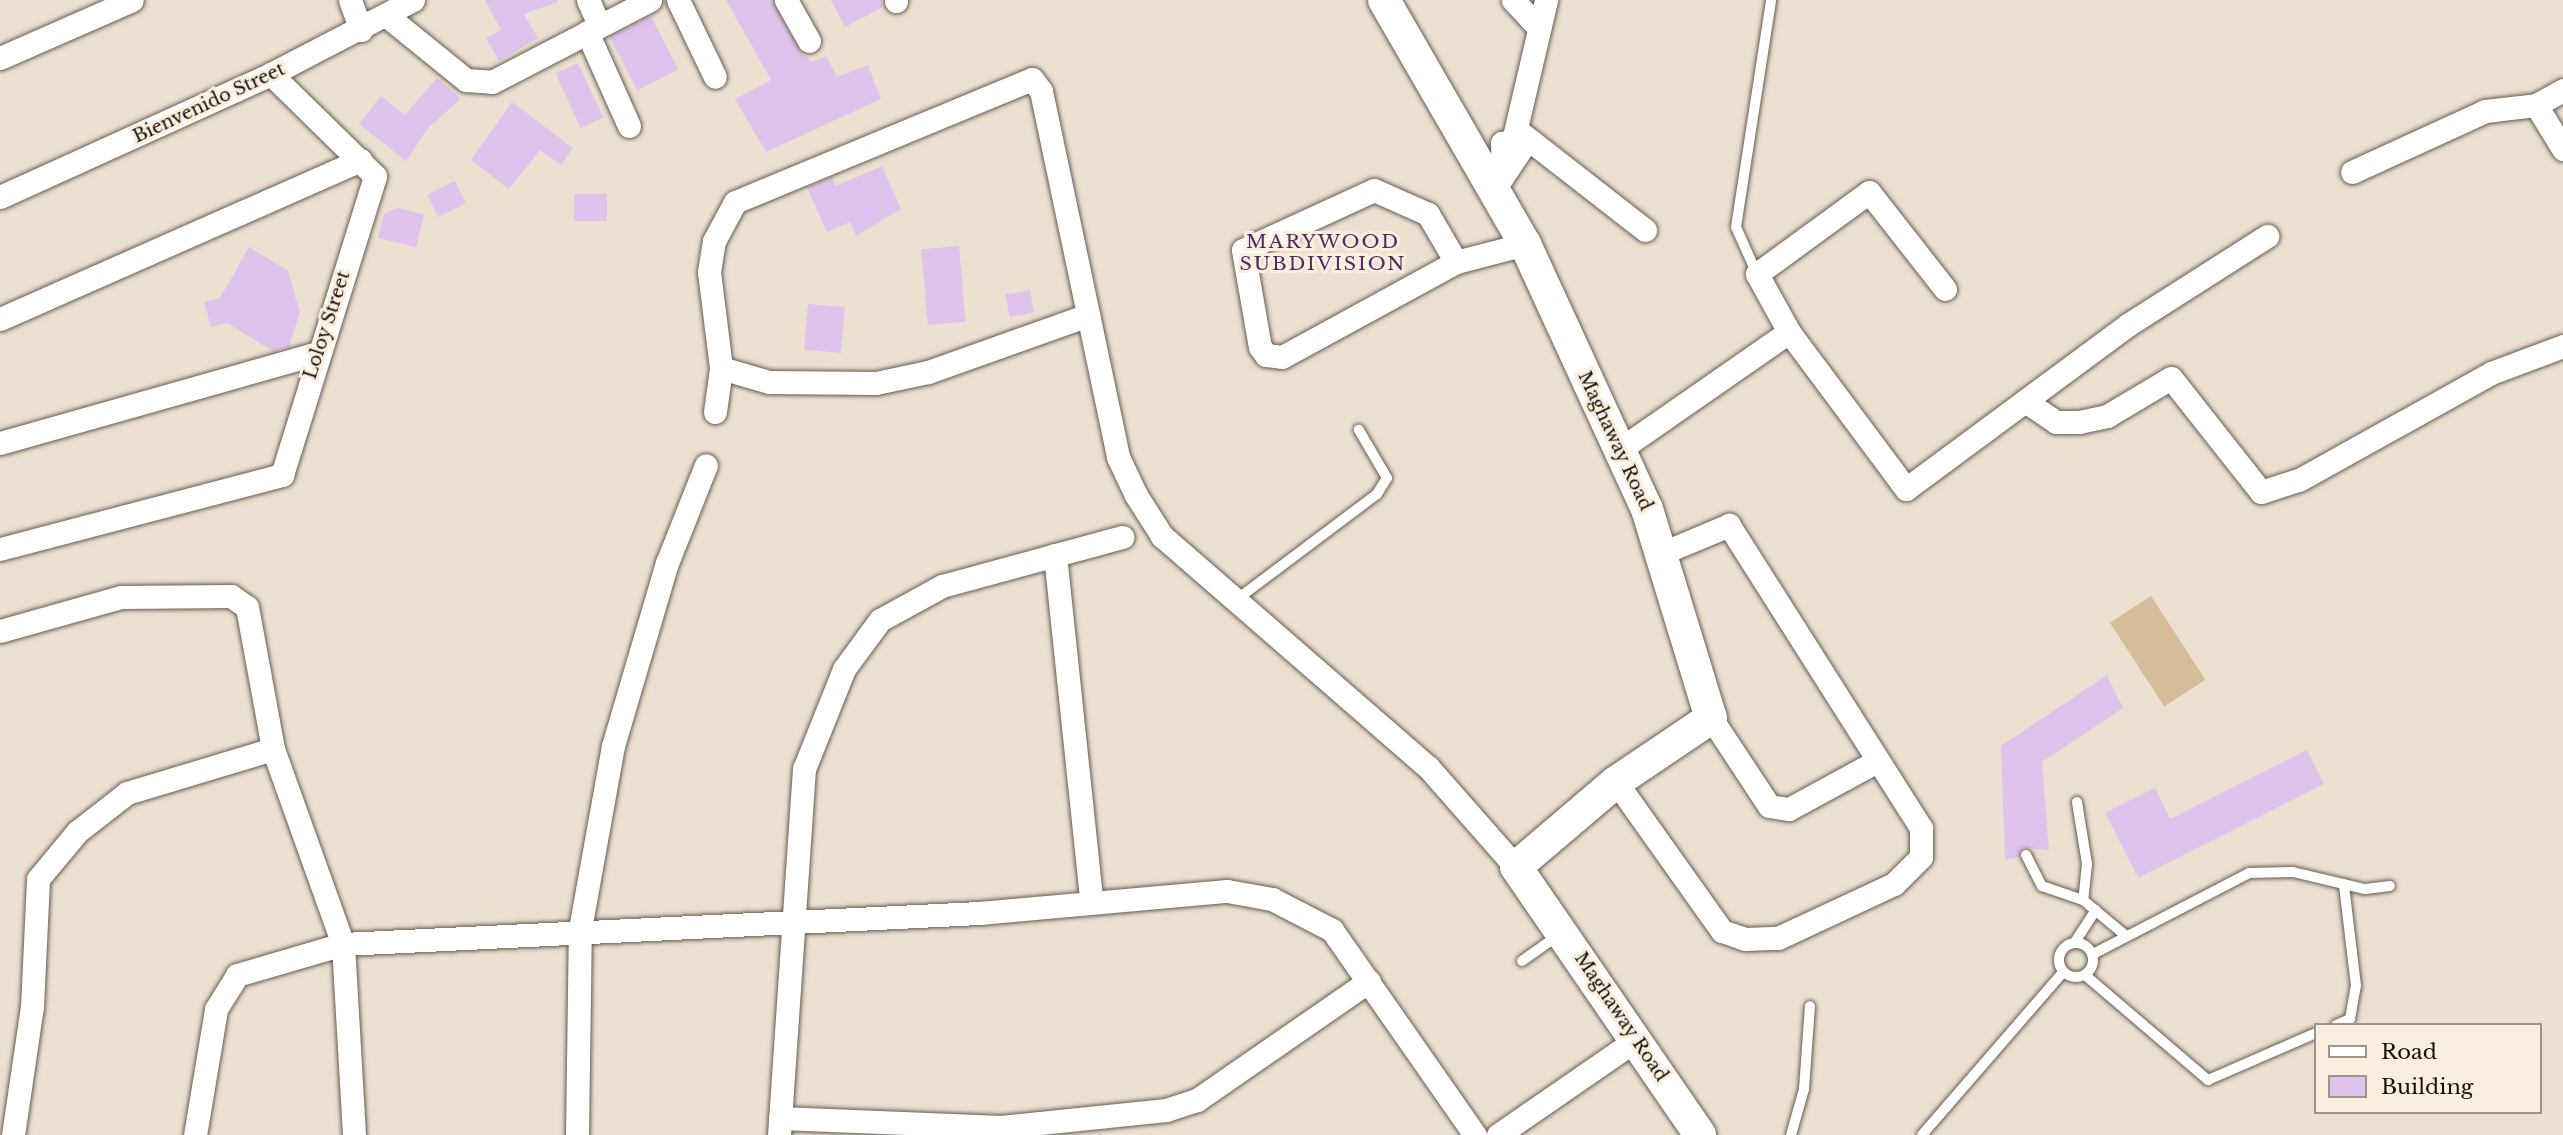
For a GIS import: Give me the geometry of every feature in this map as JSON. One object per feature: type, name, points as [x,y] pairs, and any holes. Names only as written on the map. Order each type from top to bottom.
[{"type":"street","points":[[0,58],[132,0]]},
{"type":"street","points":[[350,0],[361,30]]},
{"type":"street","name":"Bienvenido Street","points":[[0,197],[271,74],[361,30],[414,0]]},
{"type":"street","points":[[588,0],[593,28],[629,126]]},
{"type":"street","points":[[387,16],[466,80],[507,78],[593,28],[650,0]]},
{"type":"street","points":[[678,0],[715,77]]},
{"type":"street","points":[[786,0],[809,41]]},
{"type":"street","name":"Maghaway Road","points":[[1384,0],[1499,178],[1525,243],[1647,509],[1711,718]]},
{"type":"street","points":[[1513,0],[1539,28]]},
{"type":"street","points":[[1516,136],[1546,0]]},
{"type":"street","points":[[0,319],[368,168],[271,74]]},
{"type":"street","name":"Maghaway Road","points":[[720,368],[709,272],[714,241],[735,202],[1023,80],[1032,79],[1041,91],[1118,457],[1136,495],[1162,536],[1427,767],[1516,867],[1637,1039],[1700,1135]]},
{"type":"street","points":[[2352,172],[2485,111],[2536,104],[2563,90]]},
{"type":"street","points":[[2536,104],[2563,149]]},
{"type":"street","points":[[1499,178],[1502,143],[1516,136]]},
{"type":"street","points":[[1516,136],[1645,230]]},
{"type":"street","name":"Loloy Street","points":[[0,549],[282,475],[368,168]]},
{"type":"street","points":[[1456,262],[1428,214],[1374,190],[1243,250],[1260,347],[1266,355],[1282,357],[1456,262],[1525,243]]},
{"type":"street","points":[[1945,289],[1869,192],[1757,274],[1789,332],[1906,489],[2129,324],[2267,236]]},
{"type":"street","points":[[715,412],[720,368],[769,382],[876,383],[928,372],[1088,315]]},
{"type":"street","points":[[1619,450],[1789,332]]},
{"type":"street","points":[[2025,401],[2056,422],[2079,422],[2107,416],[2171,378],[2250,482],[2261,492],[2275,491],[2491,373],[2563,346]]},
{"type":"street","points":[[0,443],[318,353]]},
{"type":"street","points":[[577,1135],[580,929],[612,746],[667,563],[705,465]]},
{"type":"street","points":[[1616,782],[1722,931],[1745,939],[1778,938],[1894,884],[1921,857],[1921,828],[1729,525],[1660,555]]},
{"type":"street","points":[[1122,537],[932,592],[880,621],[844,669],[804,769],[789,923],[779,1126],[1000,1131],[1166,1110],[1197,1100],[1368,981]]},
{"type":"street","points":[[1055,555],[1091,900]]},
{"type":"street","points":[[0,631],[121,597],[240,598],[253,631],[273,749],[343,944],[354,1135]]},
{"type":"street","points":[[1516,867],[1616,782],[1711,718],[1769,806],[1789,809],[1877,761]]},
{"type":"street","points":[[13,1135],[32,1007],[38,879],[77,832],[127,793],[273,749]]},
{"type":"street","points":[[195,1135],[216,1009],[237,975],[343,944],[580,929],[789,923],[1227,891],[1272,899],[1332,930],[1475,1135]]},
{"type":"street","points":[[1498,1135],[1637,1039]]},
{"type":"lane","points":[[1757,274],[1736,227],[1771,0]]},
{"type":"lane","points":[[1236,600],[1377,495],[1387,478],[1359,430]]},
{"type":"lane","points":[[2077,802],[2087,864],[2083,900]]},
{"type":"lane","points":[[2026,855],[2042,886],[2083,900],[2126,936]]},
{"type":"lane","points":[[2085,975],[2093,954],[2249,873],[2293,873],[2344,885],[2390,886]]},
{"type":"lane","points":[[2341,1023],[2350,1019],[2356,986],[2344,885]]},
{"type":"lane","points":[[2063,972],[2059,957],[2075,942],[2096,910]]},
{"type":"lane","points":[[1522,961],[1562,932]]},
{"type":"lane","points":[[2075,942],[2093,954]]},
{"type":"lane","points":[[2063,972],[2085,975],[2208,1080],[2314,1034]]},
{"type":"lane","points":[[1922,1135],[2063,972]]},
{"type":"lane","points":[[1791,1135],[1804,1089],[1810,1006]]},
{"type":"shaded area","points":[[2151,596],[2205,680],[2164,707],[2110,623]]},
{"type":"building","points":[[485,0],[558,2],[524,14],[538,38],[499,61],[486,38],[501,30]]},
{"type":"building","points":[[726,0],[772,0],[801,53],[812,62],[826,56],[837,77],[868,65],[881,99],[766,152],[735,99],[771,80]]},
{"type":"building","points":[[831,0],[882,0],[883,7],[845,27]]},
{"type":"building","points":[[651,16],[678,69],[637,90],[610,37]]},
{"type":"building","points":[[578,63],[603,117],[581,128],[555,74]]},
{"type":"building","points":[[437,78],[461,99],[429,127],[406,161],[359,124],[381,96],[405,115]]},
{"type":"building","points":[[512,102],[573,148],[561,165],[540,150],[509,189],[471,160]]},
{"type":"building","points":[[882,166],[901,209],[856,236],[850,222],[827,232],[807,188],[832,177],[836,186]]},
{"type":"building","points":[[455,181],[466,203],[438,217],[427,195]]},
{"type":"building","points":[[574,194],[607,194],[607,221],[574,221]]},
{"type":"building","points":[[397,208],[424,214],[416,247],[378,238],[384,214]]},
{"type":"building","points":[[959,246],[966,322],[928,325],[921,249]]},
{"type":"building","points":[[249,247],[288,271],[300,312],[289,347],[273,351],[227,323],[211,327],[204,302],[220,298]]},
{"type":"building","points":[[1030,290],[1034,313],[1009,317],[1005,294]]},
{"type":"building","points":[[808,304],[845,307],[841,353],[804,350]]},
{"type":"building","points":[[2107,675],[2123,708],[2042,762],[2049,850],[2023,848],[2019,857],[2005,860],[2001,746]]},
{"type":"building","points":[[2307,750],[2324,784],[2138,878],[2105,813],[2155,788],[2170,819]]},
{"type":"district","name":"MARYWOOD SUBDIVISION","points":[[1323,253]]}]
